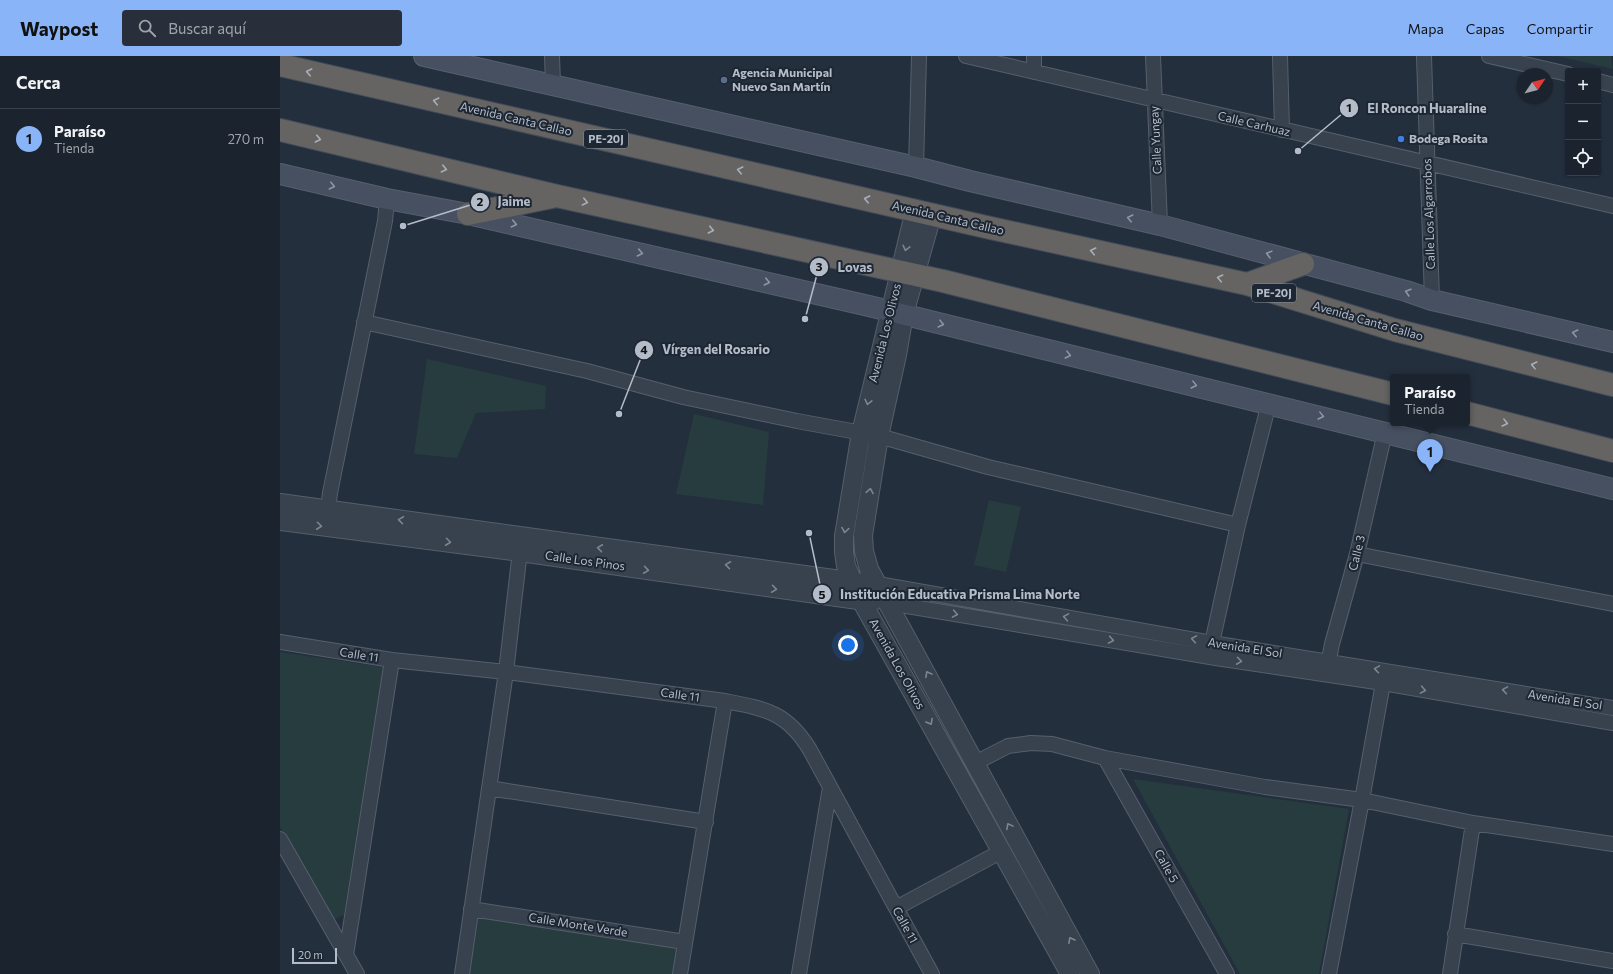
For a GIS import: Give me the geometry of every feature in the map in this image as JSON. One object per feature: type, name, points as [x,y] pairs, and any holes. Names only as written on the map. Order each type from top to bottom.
[{"type":"highway","name":"Avenida Canta Callao","points":[[280,65],[1247,284],[1395,330],[1613,384]]},
{"type":"highway","points":[[280,130],[557,196],[908,274],[1390,393]]},
{"type":"highway","points":[[468,214],[557,196]]},
{"type":"highway","points":[[1247,284],[1303,264]]},
{"type":"highway","points":[[1470,414],[1613,451]]},
{"type":"main road","points":[[424,56],[916,167],[1160,225],[1432,300],[1613,342]]},
{"type":"main road","points":[[280,174],[387,199],[468,214],[897,312],[1613,489]]},
{"type":"street","points":[[552,56],[553,85]]},
{"type":"street","points":[[916,167],[919,56]]},
{"type":"street","name":"Calle Carhuaz","points":[[966,56],[1426,164],[1613,206]]},
{"type":"street","points":[[1034,56],[1034,72]]},
{"type":"street","name":"Calle Yungay","points":[[1153,56],[1160,225]]},
{"type":"street","points":[[1280,56],[1282,130]]},
{"type":"street","name":"Calle Los Algarrobos","points":[[1424,56],[1426,164],[1432,300]]},
{"type":"street","points":[[1489,56],[1565,73]]},
{"type":"street","points":[[1601,82],[1613,85]]},
{"type":"street","points":[[328,510],[330,493],[364,322],[386,221],[387,199]]},
{"type":"street","name":"Avenida Los Olivos","points":[[924,212],[908,274],[861,433],[844,536],[846,566],[862,602],[1070,974]]},
{"type":"street","name":"Avenida Los Olivos","points":[[897,312],[897,355],[879,436],[863,535],[864,551],[869,568],[1090,974]]},
{"type":"street","points":[[364,322],[587,371],[682,397],[879,436],[988,467],[1238,525]]},
{"type":"street","points":[[1212,643],[1238,525],[1269,403]]},
{"type":"street","name":"Calle 3","points":[[1327,668],[1332,644],[1357,554],[1385,432]]},
{"type":"street","name":"Calle Los Pinos","points":[[280,503],[862,602],[889,603]]},
{"type":"street","name":"Calle Los Pinos","points":[[280,521],[520,544],[854,583],[878,584]]},
{"type":"street","points":[[462,974],[506,672],[520,544]]},
{"type":"street","points":[[1357,554],[1613,604]]},
{"type":"street","name":"Avenida El Sol","points":[[878,584],[1212,643],[1327,668],[1383,683],[1613,723]]},
{"type":"street","name":"Avenida El Sol","points":[[889,603],[1216,658],[1327,668],[1613,708]]},
{"type":"street","name":"Calle 11","points":[[280,642],[392,660],[506,672],[725,701],[759,707],[778,716],[801,734],[896,908],[927,971]]},
{"type":"street","points":[[346,955],[392,660]]},
{"type":"street","points":[[1329,974],[1383,683]]},
{"type":"street","points":[[680,974],[725,701]]},
{"type":"street","points":[[975,763],[1008,746],[1031,743],[1052,744],[1105,758],[1265,787],[1362,800],[1473,823],[1613,844]]},
{"type":"street","name":"Calle 5","points":[[1105,758],[1227,974]]},
{"type":"street","points":[[799,974],[830,787]]},
{"type":"street","points":[[489,788],[706,822]]},
{"type":"street","points":[[1450,974],[1473,823]]},
{"type":"street","points":[[280,839],[357,974]]},
{"type":"street","points":[[896,908],[1002,851]]},
{"type":"street","name":"Calle Monte Verde","points":[[471,909],[685,942]]},
{"type":"street","points":[[1455,934],[1613,961]]},
{"type":"green space","points":[[1557,56],[1611,56],[1613,69]]},
{"type":"green space","points":[[427,359],[546,386],[545,409],[476,413],[457,458],[414,454]]},
{"type":"green space","points":[[694,414],[769,432],[763,505],[676,494]]},
{"type":"green space","points":[[989,500],[1021,507],[1006,572],[974,565]]},
{"type":"green space","points":[[280,652],[383,667],[344,915],[333,920],[280,827]]},
{"type":"green space","points":[[1133,779],[1349,809],[1319,974],[1240,974]]},
{"type":"green space","points":[[479,917],[678,948],[673,974],[469,974]]},
{"type":"place","name":"Agencia Municipal Nuevo San Martín","points":[[724,80]]},
{"type":"place","name":"Bodega Rosita","points":[[1401,139]]},
{"type":"place","name":"El Roncon Huaraline","points":[[1298,151]]},
{"type":"place","name":"Jaime","points":[[403,226]]},
{"type":"place","name":"Lovas","points":[[805,319]]},
{"type":"place","name":"Vírgen del Rosario","points":[[619,414]]},
{"type":"place","name":"Paraíso","points":[[1430,472]]},
{"type":"place","name":"Institución Educativa Prisma Lima Norte","points":[[809,533]]}]
